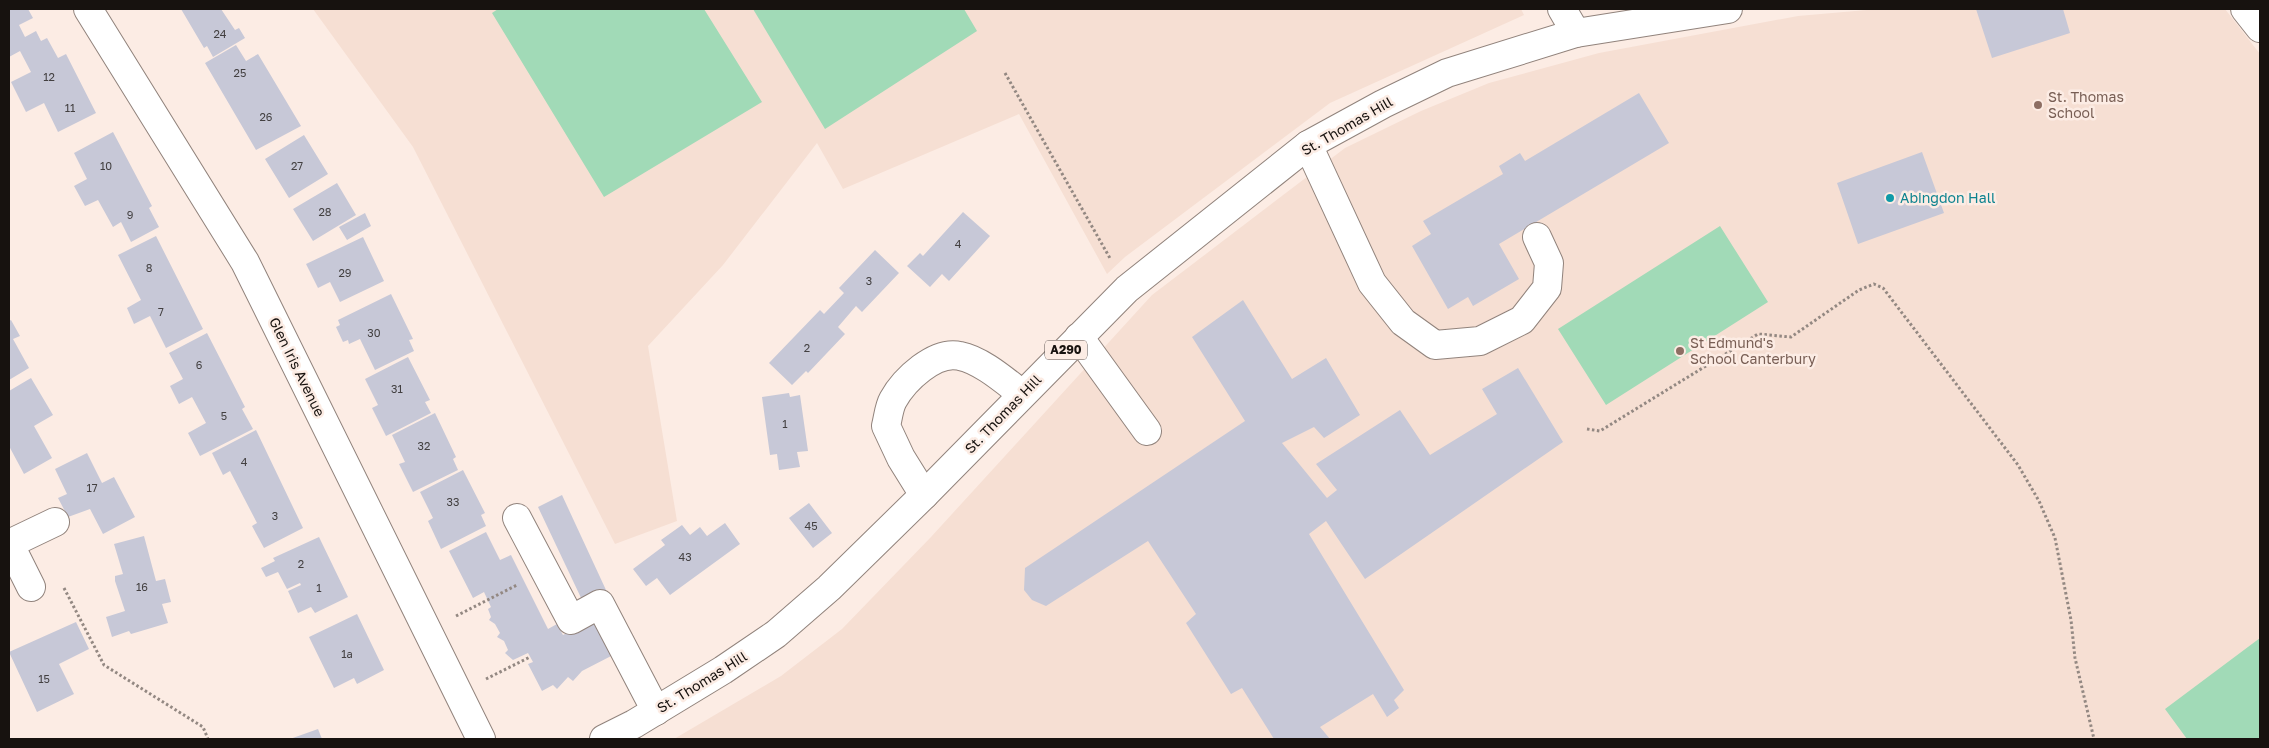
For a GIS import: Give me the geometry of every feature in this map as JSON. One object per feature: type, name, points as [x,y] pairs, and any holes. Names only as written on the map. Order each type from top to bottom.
[{"type":"main road","name":"Glen Iris Avenue","points":[[88,9],[245,262],[481,739]]},
{"type":"main road","points":[[1562,9],[1576,33]]},
{"type":"main road","name":"A290","points":[[1576,33],[1728,9]]},
{"type":"main road","points":[[2245,9],[2260,28]]},
{"type":"main road","name":"St. Thomas Hill","points":[[604,739],[656,711],[723,670],[776,634],[828,588],[924,494],[1127,289],[1308,145],[1383,104],[1447,74],[1576,33]]},
{"type":"main road","points":[[1308,145],[1372,283],[1403,322],[1435,345],[1480,341],[1522,320],[1547,288],[1548,263],[1537,237]]},
{"type":"main road","points":[[1079,337],[1147,431]]},
{"type":"main road","points":[[924,494],[901,458],[886,426],[893,400],[913,376],[932,359],[959,355],[987,369],[1022,394]]},
{"type":"main road","points":[[517,518],[570,620],[600,604],[656,711]]},
{"type":"main road","points":[[31,587],[9,544],[55,522]]},
{"type":"path","points":[[1005,73],[1127,289]]},
{"type":"path","points":[[1587,429],[1600,430],[1758,334],[1792,336],[1859,290],[1874,284],[1883,288],[2018,465],[2039,501],[2055,538],[2071,620],[2075,658],[2094,739]]},
{"type":"path","points":[[427,630],[545,571]]},
{"type":"path","points":[[31,587],[61,583],[104,665],[203,727],[208,739]]},
{"type":"path","points":[[458,694],[530,657]]},
{"type":"shaded area","points":[[313,9],[1521,9],[1524,15],[1330,103],[1125,257],[1107,274],[1019,114],[843,189],[817,143],[723,265],[648,346],[677,521],[615,544],[413,147]]},
{"type":"shaded area","name":"St Edmund's School Canterbury","points":[[1878,9],[2225,9],[2260,54],[2260,739],[674,739],[781,676],[842,629],[931,537],[1152,295],[1345,148],[1421,111],[1489,83],[1599,53],[1798,16]]},
{"type":"green space","points":[[498,9],[704,9],[762,102],[604,197],[492,13]]},
{"type":"green space","points":[[753,9],[964,9],[977,31],[825,129]]},
{"type":"green space","points":[[1720,226],[1768,302],[1606,405],[1558,329]]},
{"type":"green space","points":[[2260,638],[2260,739],[2187,739],[2165,709]]},
{"type":"building","points":[[9,9],[28,9],[33,18],[19,25],[25,37],[36,31],[41,41],[47,38],[58,58],[66,54],[96,113],[58,132],[44,103],[26,112],[11,82],[31,72],[20,51],[9,57]]},
{"type":"building","points":[[181,9],[221,9],[235,30],[239,28],[245,38],[213,57],[207,46],[204,48]]},
{"type":"building","points":[[1976,9],[2063,9],[2070,33],[1992,58]]},
{"type":"building","points":[[236,45],[246,61],[258,54],[301,126],[256,150],[205,63]]},
{"type":"building","points":[[1639,93],[1669,143],[1499,244],[1519,279],[1473,306],[1468,297],[1448,309],[1412,246],[1431,234],[1423,221],[1503,174],[1499,166],[1520,153],[1525,161]]},
{"type":"building","points":[[113,132],[152,206],[149,208],[159,227],[131,242],[121,222],[113,227],[98,200],[85,206],[74,186],[87,179],[74,153]]},
{"type":"building","points":[[304,135],[328,174],[289,198],[265,159]]},
{"type":"building","name":"Abingdon Hall","points":[[1922,152],[1944,213],[1858,244],[1837,183]]},
{"type":"building","points":[[337,183],[356,215],[313,241],[293,209]]},
{"type":"building","points":[[963,212],[990,236],[949,281],[942,274],[930,287],[907,266],[920,253],[923,256]]},
{"type":"building","points":[[365,213],[371,226],[347,240],[339,227]]},
{"type":"building","points":[[156,236],[203,329],[166,348],[150,316],[134,324],[127,308],[141,300],[118,255]]},
{"type":"building","points":[[363,237],[384,281],[340,302],[330,282],[318,288],[306,264]]},
{"type":"building","points":[[875,250],[899,273],[862,312],[856,306],[838,327],[845,334],[808,373],[806,371],[792,385],[769,363],[820,310],[824,314],[844,293],[839,288]]},
{"type":"building","points":[[391,294],[413,339],[409,340],[414,351],[375,370],[360,339],[349,344],[348,340],[343,342],[336,327],[340,325],[338,320]]},
{"type":"building","points":[[1243,300],[1292,379],[1326,358],[1360,415],[1324,438],[1314,427],[1282,443],[1327,498],[1337,490],[1316,464],[1400,410],[1430,455],[1497,414],[1482,389],[1518,368],[1563,442],[1365,579],[1326,521],[1309,534],[1404,690],[1394,700],[1399,708],[1387,717],[1373,694],[1320,727],[1330,739],[1274,739],[1242,688],[1231,694],[1186,623],[1196,614],[1148,541],[1046,606],[1032,600],[1024,590],[1025,568],[1245,421],[1192,337]]},
{"type":"building","points":[[11,320],[20,336],[13,339],[29,368],[9,380],[9,321]]},
{"type":"building","points":[[207,333],[245,407],[242,409],[253,429],[200,456],[188,433],[206,423],[192,397],[179,404],[170,386],[183,379],[169,353]]},
{"type":"building","points":[[408,357],[430,400],[425,402],[431,413],[386,436],[372,408],[378,405],[365,379]]},
{"type":"building","points":[[31,378],[53,415],[34,426],[52,458],[24,474],[9,446],[9,391]]},
{"type":"building","points":[[789,393],[790,397],[800,395],[808,451],[797,452],[800,467],[779,470],[777,454],[770,455],[762,397]]},
{"type":"building","points":[[435,413],[456,457],[453,459],[458,470],[413,492],[399,464],[405,462],[392,435]]},
{"type":"building","points":[[256,430],[303,528],[264,548],[252,526],[257,523],[230,471],[223,475],[212,453]]},
{"type":"building","points":[[87,453],[102,483],[114,477],[135,517],[103,534],[90,509],[68,517],[58,498],[67,494],[55,469]]},
{"type":"building","points":[[463,470],[485,513],[481,515],[486,526],[441,549],[428,521],[433,518],[420,492]]},
{"type":"building","points":[[562,495],[606,590],[583,602],[538,507]]},
{"type":"building","points":[[809,503],[832,533],[813,548],[789,518]]},
{"type":"building","points":[[725,523],[740,544],[670,595],[657,578],[646,586],[633,569],[665,545],[661,540],[682,525],[690,535],[700,527],[707,536]]},
{"type":"building","points":[[486,532],[500,560],[511,555],[548,629],[557,624],[563,635],[597,618],[615,654],[582,671],[573,681],[568,677],[557,689],[553,685],[542,691],[528,664],[533,662],[528,653],[513,660],[505,653],[508,650],[504,641],[497,637],[500,633],[495,624],[489,620],[491,617],[488,609],[491,607],[484,592],[473,598],[449,551]]},
{"type":"building","points":[[144,536],[156,581],[165,579],[171,602],[162,604],[168,623],[131,634],[129,631],[112,637],[106,617],[125,611],[115,581],[115,576],[123,574],[114,544]]},
{"type":"building","points":[[319,537],[348,597],[315,613],[311,607],[298,613],[288,591],[301,585],[300,583],[287,589],[278,572],[266,577],[261,568],[275,561],[273,558]]},
{"type":"building","points":[[357,614],[384,670],[357,684],[354,678],[334,688],[309,637]]},
{"type":"building","points":[[76,622],[89,649],[59,664],[74,694],[37,712],[9,652]]},
{"type":"building","points":[[318,729],[322,739],[290,739]]},
{"type":"place","name":"St. Thomas School","points":[[2038,105]]},
{"type":"place","name":"Abingdon Hall","points":[[1890,198]]},
{"type":"place","name":"St Edmund's School Canterbury","points":[[1680,351]]}]
